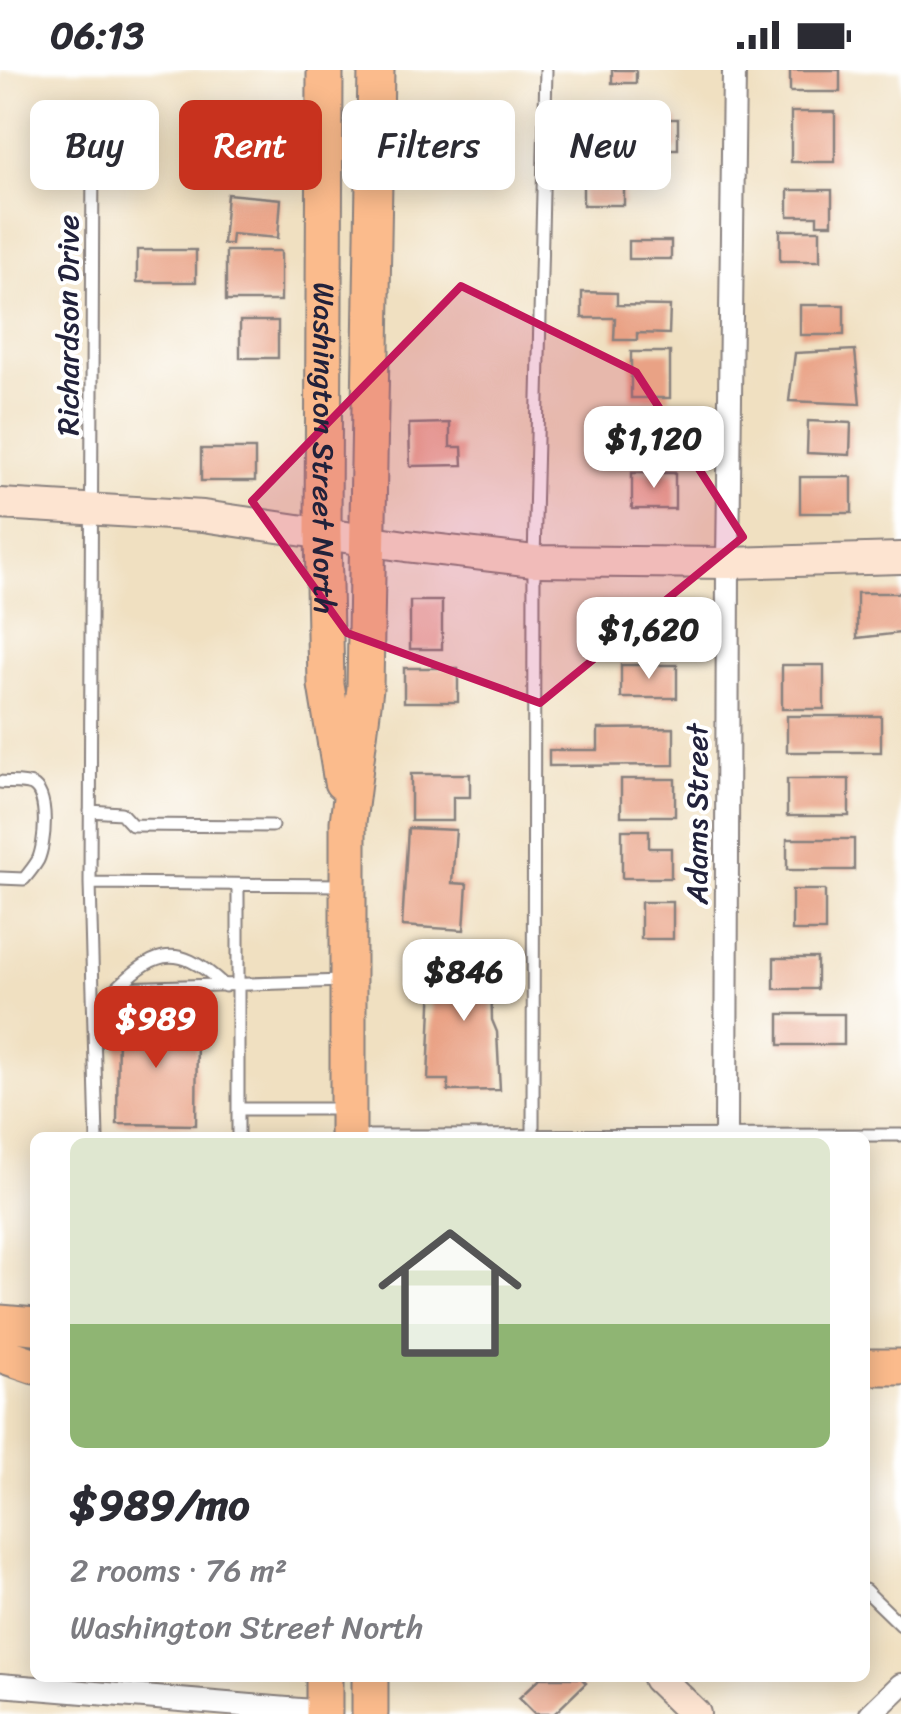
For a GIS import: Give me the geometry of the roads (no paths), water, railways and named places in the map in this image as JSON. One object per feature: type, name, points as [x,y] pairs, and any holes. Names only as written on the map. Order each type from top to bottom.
[{"type":"main road","name":"Washington Street North","points":[[325,70],[346,537]]},
{"type":"main road","name":"Washington Street North","points":[[341,1122],[348,981],[348,822],[326,685],[346,537],[376,70]]},
{"type":"main road","points":[[0,1323],[30,1326]]},
{"type":"main road","points":[[0,1354],[30,1364]]},
{"type":"main road","points":[[870,1366],[901,1367]]},
{"type":"street","name":"Adams Street","points":[[726,1132],[734,70]]},
{"type":"street","points":[[0,504],[203,516],[534,561],[728,563],[901,558]]},
{"type":"street","points":[[662,1682],[695,1714]]},
{"type":"street","points":[[0,1684],[324,1701]]},
{"type":"street","points":[[870,1714],[901,1684]]},
{"type":"lane","points":[[534,1132],[534,561],[546,70]]},
{"type":"lane","name":"Richardson Drive","points":[[93,190],[90,883],[98,1132]]},
{"type":"lane","points":[[0,782],[37,790],[43,807],[44,838],[39,858],[24,879],[0,878]]},
{"type":"lane","points":[[90,811],[121,813],[132,824],[272,826]]},
{"type":"lane","points":[[90,883],[348,885]]},
{"type":"lane","points":[[238,885],[232,985],[238,1132]]},
{"type":"lane","points":[[96,1007],[151,959],[172,954],[232,985]]},
{"type":"lane","points":[[118,988],[348,981]]},
{"type":"lane","points":[[238,1109],[341,1122],[479,1132]]},
{"type":"lane","points":[[870,1135],[901,1135]]},
{"type":"lane","points":[[870,1595],[901,1625]]}]
